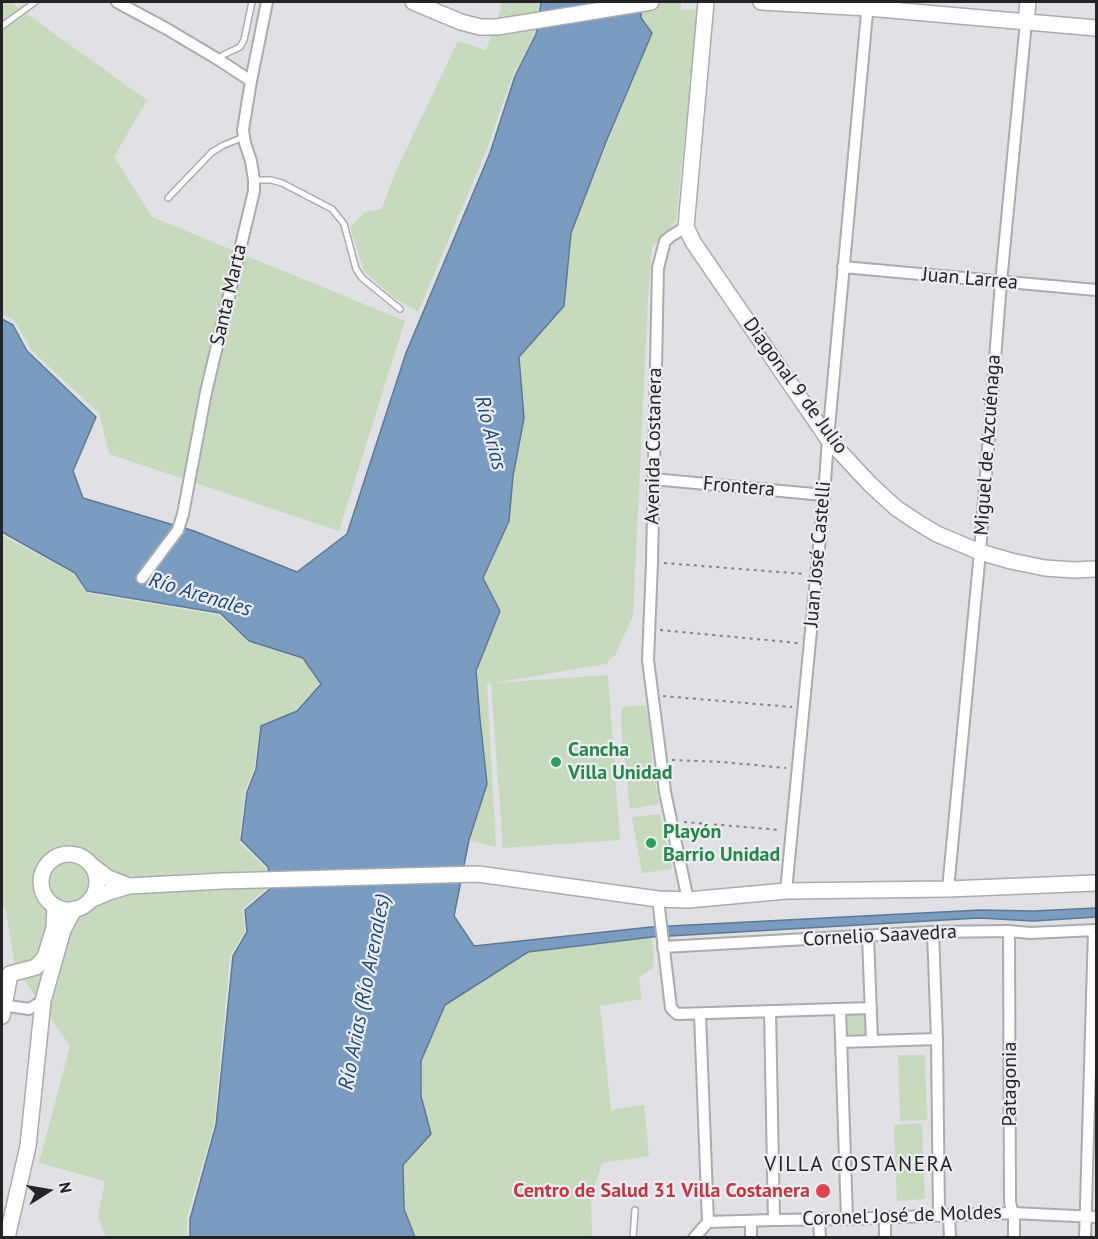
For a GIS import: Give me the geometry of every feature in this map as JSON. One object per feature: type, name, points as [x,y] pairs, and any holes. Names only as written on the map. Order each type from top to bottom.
[{"type":"street","points":[[117,2],[219,60],[251,81]]},
{"type":"street","name":"Santa Marta","points":[[142,578],[178,530],[183,514],[206,392],[255,191],[251,161],[243,130],[267,2]]},
{"type":"street","points":[[413,2],[461,22],[480,27],[497,27],[651,2]]},
{"type":"street","points":[[686,227],[706,2]]},
{"type":"street","points":[[761,2],[868,5],[1096,28]]},
{"type":"street","name":"Miguel de Azcuénaga","points":[[948,889],[1028,2]]},
{"type":"street","name":"Juan José Castelli","points":[[786,891],[868,5]]},
{"type":"street","name":"Diagonal 9 de Julio","points":[[686,227],[693,242],[828,439],[870,484],[897,508],[937,534],[980,552],[1045,568],[1096,570]]},
{"type":"street","name":"Avenida Costanera","points":[[686,227],[665,242],[658,268],[648,660],[665,792],[688,900]]},
{"type":"street","name":"Juan Larrea","points":[[843,267],[1096,290]]},
{"type":"street","name":"Frontera","points":[[653,479],[824,495]]},
{"type":"street","points":[[90,900],[96,883],[95,874],[85,859],[62,854],[48,863],[43,870],[41,886],[49,901],[64,909],[74,909],[109,892],[129,886],[223,880],[478,874],[658,899],[688,900],[786,891],[948,889],[1096,883]]},
{"type":"street","points":[[91,866],[108,878],[129,886]]},
{"type":"street","points":[[658,899],[671,1008],[676,1014],[871,1008]]},
{"type":"street","points":[[43,1001],[28,1009],[2,1009],[6,974],[36,967],[45,957],[54,928],[56,906]]},
{"type":"street","points":[[7,1238],[28,1146],[43,1001],[63,930],[74,909]]},
{"type":"street","points":[[1085,1238],[1091,1217],[1095,930]]},
{"type":"street","name":"Cornelio Saavedra","points":[[663,947],[933,932],[1030,933],[1095,930]]},
{"type":"street","name":"Patagonia","points":[[1009,931],[1010,1202],[1014,1238]]},
{"type":"street","points":[[933,932],[944,1216],[950,1238]]},
{"type":"street","points":[[868,936],[872,1041]]},
{"type":"street","points":[[840,1009],[847,1219]]},
{"type":"street","points":[[770,1011],[774,1220]]},
{"type":"street","points":[[694,1238],[708,1222],[700,1014]]},
{"type":"street","points":[[841,1042],[937,1040]]},
{"type":"street","name":"Coronel José de Moldes","points":[[708,1222],[1013,1213],[1091,1217]]},
{"type":"street","points":[[885,1218],[885,1238]]},
{"type":"street","points":[[819,1219],[820,1238]]},
{"type":"street","points":[[751,1221],[751,1238]]},
{"type":"lane","points":[[2,26],[35,2]]},
{"type":"lane","points":[[219,60],[223,55],[240,47],[244,40],[252,2]]},
{"type":"lane","points":[[168,198],[212,152],[244,137]]},
{"type":"lane","points":[[254,180],[271,180],[282,183],[332,209],[344,224],[356,269],[362,278],[400,309]]},
{"type":"lane","points":[[633,1238],[635,1210]]},
{"type":"path","points":[[652,562],[817,575]]},
{"type":"path","points":[[649,629],[810,644]]},
{"type":"path","points":[[653,695],[804,708]]},
{"type":"path","points":[[660,759],[798,769]]},
{"type":"path","points":[[671,821],[792,831]]},
{"type":"green space","points":[[2,2],[10,2],[147,100],[114,157],[152,217],[405,321],[339,531],[109,454],[99,413],[31,350],[15,321],[2,314]]},
{"type":"green space","points":[[500,2],[540,2],[532,39],[512,77],[487,149],[418,312],[394,298],[364,271],[350,227],[365,212],[382,209],[395,173],[458,41],[486,50],[501,8]]},
{"type":"green space","points":[[641,2],[681,2],[681,10],[698,10],[676,221],[652,247],[633,615],[616,654],[606,664],[494,683],[608,675],[620,840],[503,848],[491,683],[487,684],[496,847],[470,841],[487,784],[476,671],[501,611],[484,578],[509,521],[513,476],[524,418],[520,357],[564,307],[571,233],[652,33],[641,17]]},
{"type":"green space","points":[[2,535],[74,574],[87,593],[219,615],[248,642],[303,659],[319,684],[296,710],[260,726],[254,768],[245,791],[239,842],[266,868],[269,887],[242,909],[245,931],[230,956],[214,1125],[187,1218],[187,1237],[106,1237],[98,1217],[105,1181],[39,1163],[70,1046],[15,967],[6,911],[2,905]]},
{"type":"green space","points":[[645,705],[651,730],[652,761],[659,804],[630,809],[621,723],[622,707]]},
{"type":"green space","name":"Playón Barrio Unidad","points":[[660,814],[672,869],[642,873],[632,817]]},
{"type":"green space","points":[[651,937],[654,953],[653,968],[639,977],[642,999],[600,1006],[611,1110],[644,1105],[649,1156],[602,1163],[591,1199],[592,1237],[416,1237],[404,1209],[403,1165],[431,1134],[422,1096],[421,1061],[446,1005],[528,952]]},
{"type":"green space","points":[[865,1012],[867,1035],[847,1037],[845,1016],[847,1013]]},
{"type":"green space","points":[[898,1055],[925,1055],[927,1120],[900,1121]]},
{"type":"green space","points":[[922,1123],[925,1199],[897,1201],[894,1125]]},
{"type":"water","points":[[541,2],[641,2],[641,18],[652,33],[571,233],[564,306],[519,357],[524,418],[513,476],[509,521],[483,578],[500,611],[476,671],[487,784],[469,840],[454,916],[474,946],[651,927],[980,910],[1033,911],[1096,908],[1096,917],[1034,921],[979,918],[652,937],[528,952],[445,1005],[421,1061],[421,1096],[431,1134],[403,1165],[404,1209],[415,1237],[190,1237],[190,1219],[216,1125],[233,956],[247,932],[245,910],[271,888],[268,867],[241,840],[247,792],[256,769],[261,726],[297,711],[321,684],[303,658],[249,641],[220,613],[87,591],[75,573],[2,532],[2,319],[13,325],[27,351],[96,417],[73,471],[83,498],[194,531],[297,572],[347,534],[406,353],[490,153],[515,76],[536,34]]},
{"type":"place","name":"Cancha Villa Unidad","points":[[556,762]]},
{"type":"place","name":"Playón Barrio Unidad","points":[[651,843]]},
{"type":"place","name":"Centro de Salud 31 Villa Costanera","points":[[823,1191]]},
{"type":"district","name":"VILLA COSTANERA","points":[[859,1165]]},
{"type":"water label","name":"Río Arias","points":[[490,433]]},
{"type":"water label","name":"Río Arenales","points":[[200,595]]},
{"type":"water label","name":"Río Arias (Río Arenales)","points":[[365,992]]}]
